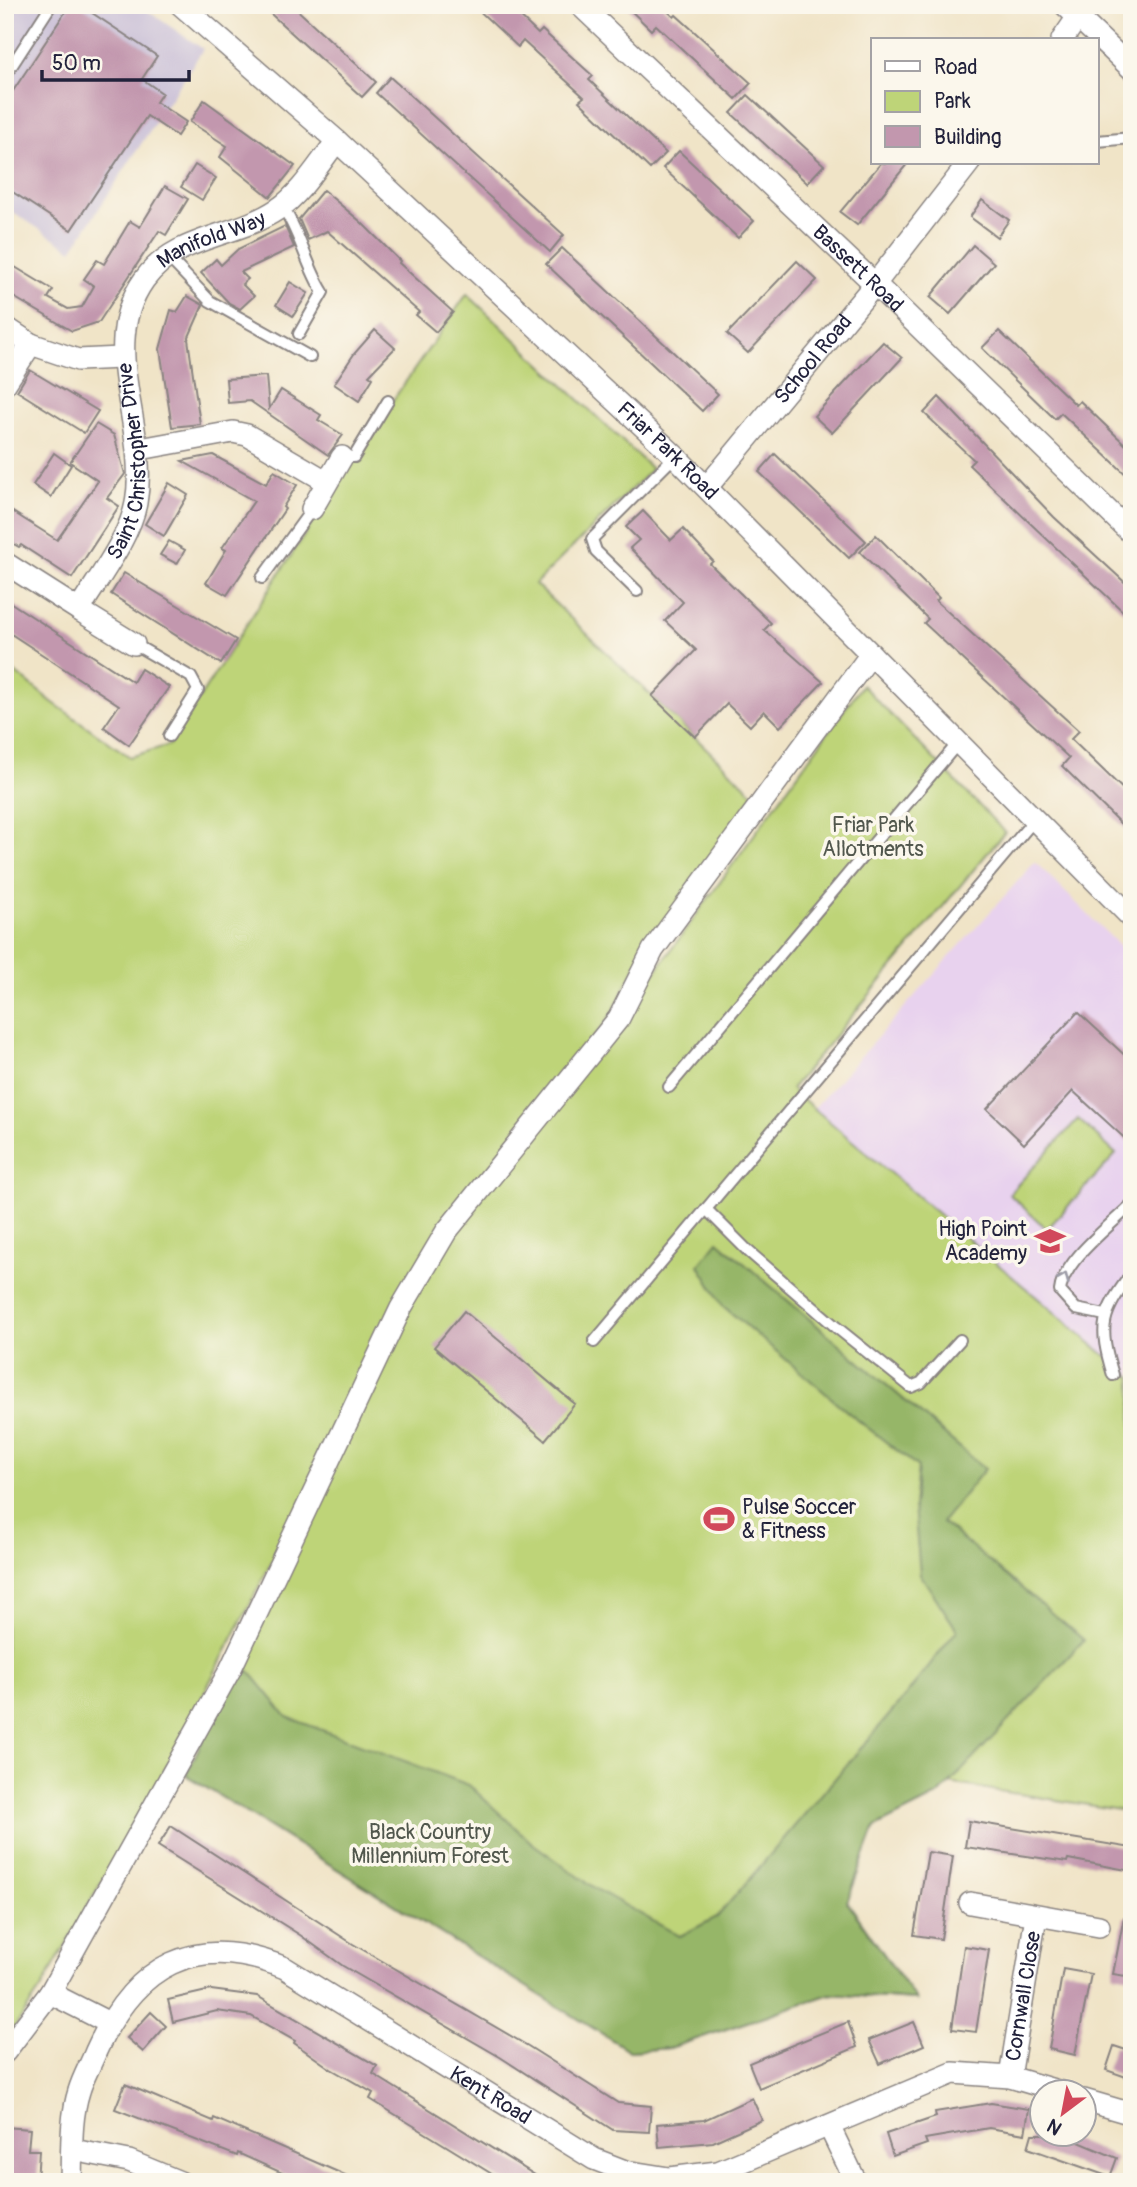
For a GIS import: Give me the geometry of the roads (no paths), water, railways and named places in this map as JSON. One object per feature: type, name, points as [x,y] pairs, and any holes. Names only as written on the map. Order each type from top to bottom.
[{"type":"street","name":"Friar Park Road","points":[[181,5],[337,141],[675,456],[1132,918]]},
{"type":"street","name":"Bassett Road","points":[[580,5],[875,284],[1132,534]]},
{"type":"street","points":[[1063,38],[1077,9],[1132,69]]},
{"type":"street","name":"Manifold Way","points":[[121,358],[131,303],[143,281],[181,248],[282,206],[337,141]]},
{"type":"street","name":"School Road","points":[[707,487],[875,284],[969,164]]},
{"type":"street","name":"Saint Christopher Drive","points":[[5,327],[31,344],[78,360],[121,358],[140,449],[136,506],[125,531],[79,610]]},
{"type":"street","points":[[5,384],[31,344]]},
{"type":"street","points":[[140,449],[233,432],[247,435],[326,481]]},
{"type":"street","points":[[312,509],[342,457]]},
{"type":"street","points":[[5,563],[134,644]]},
{"type":"street","points":[[5,2052],[50,1993],[230,1670],[401,1308],[446,1232],[619,1018],[653,950],[872,654]]},
{"type":"street","name":"Cornwall Close","points":[[970,1903],[1099,1926]]},
{"type":"street","name":"Cornwall Close","points":[[1010,2077],[1036,1916]]},
{"type":"street","name":"Kent Road","points":[[71,2182],[74,2117],[79,2090],[109,2022],[151,1973],[175,1959],[228,1952],[266,1960],[310,1980],[594,2159],[625,2171],[669,2178],[718,2172],[953,2073],[1010,2077],[1028,2082]]},
{"type":"street","points":[[50,1993],[109,2022]]},
{"type":"street","points":[[1098,2104],[1132,2114]]},
{"type":"street","points":[[829,2126],[856,2182]]},
{"type":"street","points":[[73,2150],[129,2161],[180,2182]]},
{"type":"lane","points":[[5,76],[51,5]]},
{"type":"lane","points":[[1098,141],[1132,138]]},
{"type":"lane","points":[[282,206],[292,220],[302,252],[323,292],[299,334]]},
{"type":"lane","points":[[168,257],[210,300],[310,357]]},
{"type":"lane","points":[[342,457],[354,457],[388,401]]},
{"type":"lane","points":[[637,591],[596,551],[592,539],[675,456]]},
{"type":"lane","points":[[262,578],[312,509]]},
{"type":"lane","points":[[134,644],[191,677],[198,690],[169,736]]},
{"type":"lane","points":[[669,1087],[958,743]]},
{"type":"lane","points":[[594,1342],[1034,820]]},
{"type":"lane","points":[[1105,1315],[1076,1309],[1059,1291],[1061,1282],[1068,1268],[1132,1204]]},
{"type":"lane","points":[[706,1209],[748,1251],[911,1387],[921,1383],[960,1340]]},
{"type":"lane","points":[[1113,1375],[1103,1335],[1105,1315],[1132,1273]]},
{"type":"place","name":"High Point Academy","points":[[1050,1241]]},
{"type":"place","name":"Pulse Soccer & Fitness","points":[[719,1519]]},
{"type":"park label","name":"Friar Park Allotments","points":[[873,837]]},
{"type":"park label","name":"Black Country Millennium Forest","points":[[430,1844]]}]
